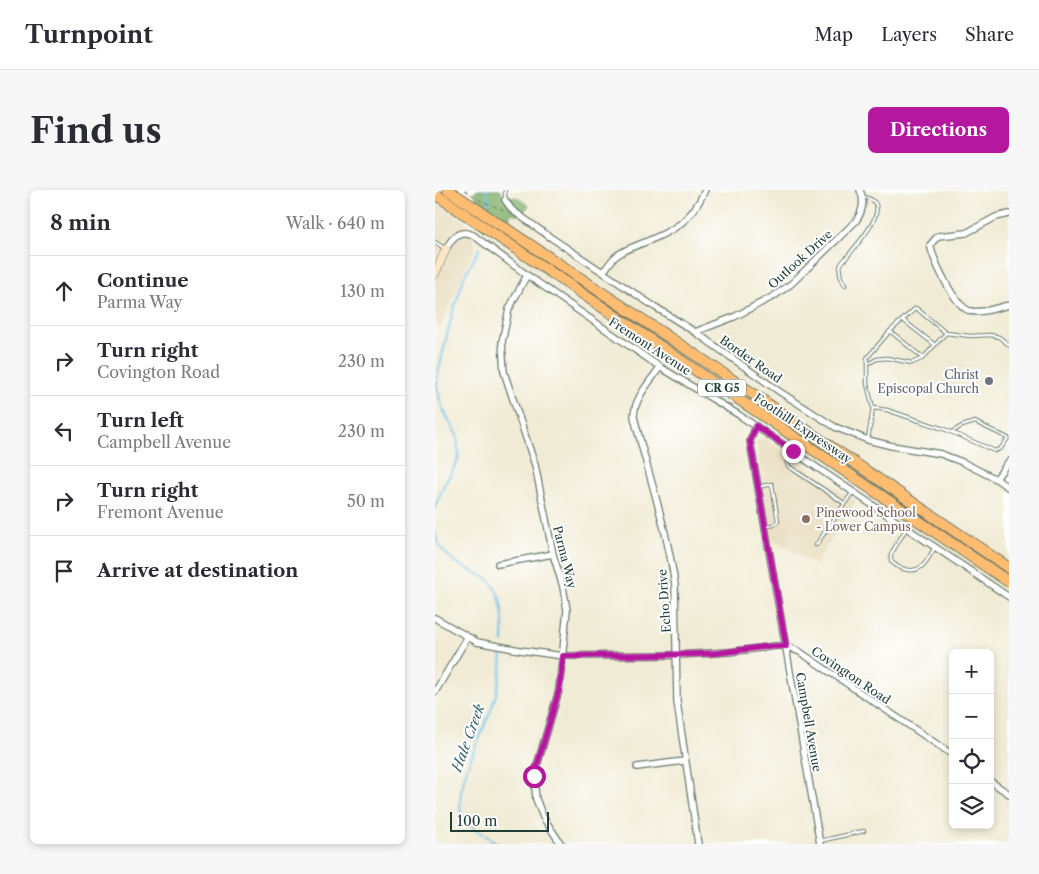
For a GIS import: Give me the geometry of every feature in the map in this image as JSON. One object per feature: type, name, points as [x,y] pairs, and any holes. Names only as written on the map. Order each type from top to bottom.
[{"type":"highway","name":"Foothill Expressway","points":[[448,190],[718,370],[1009,568]]},
{"type":"highway","name":"Foothill Expressway","points":[[435,194],[1009,582]]},
{"type":"street","points":[[603,272],[614,257],[628,249],[667,233],[684,222],[698,204],[705,190]]},
{"type":"street","points":[[860,190],[863,197]]},
{"type":"street","name":"Outlook Drive","points":[[695,332],[734,317],[756,306],[791,284],[856,221],[862,210],[863,197]]},
{"type":"street","name":"Border Road","points":[[505,200],[512,210],[550,237],[695,332],[780,392],[828,423],[868,440],[941,454],[962,462],[996,479],[1009,488]]},
{"type":"street","points":[[1009,214],[996,217],[966,233],[938,236],[931,245],[933,259],[958,302],[970,311],[987,310],[1009,305]]},
{"type":"street","name":"Fremont Avenue","points":[[445,249],[456,235],[467,232],[527,276],[659,366],[756,426],[1009,597]]},
{"type":"street","points":[[435,274],[445,249]]},
{"type":"street","name":"Parma Way","points":[[527,276],[509,309],[503,332],[503,372],[535,465],[553,554],[563,587],[567,610],[559,690],[534,776],[536,800],[543,816],[561,844]]},
{"type":"street","name":"Echo Drive","points":[[659,366],[635,405],[634,417],[659,508],[675,585],[677,702],[684,761],[698,844]]},
{"type":"street","name":"Campbell Avenue","points":[[756,426],[750,441],[820,842]]},
{"type":"street","points":[[996,479],[1009,462]]},
{"type":"street","points":[[498,564],[553,554]]},
{"type":"street","points":[[435,618],[477,642],[563,656],[677,655],[786,646]]},
{"type":"street","points":[[435,692],[467,638]]},
{"type":"street","name":"Covington Road","points":[[786,646],[799,652],[949,753]]},
{"type":"street","points":[[637,767],[684,761]]},
{"type":"street","points":[[994,784],[1009,794]]},
{"type":"lane","points":[[505,190],[505,200]]},
{"type":"lane","points":[[845,285],[839,270],[841,264],[873,222],[877,210],[875,201],[871,198],[863,197]]},
{"type":"lane","points":[[435,242],[445,249]]},
{"type":"lane","points":[[868,440],[873,408],[867,384],[867,358],[890,331],[916,308],[946,333],[970,336],[989,335],[999,337],[1009,345]]},
{"type":"lane","points":[[902,319],[935,345]]},
{"type":"lane","points":[[890,331],[923,358]]},
{"type":"lane","points":[[867,364],[877,359],[887,358],[912,363],[923,358],[946,333]]},
{"type":"lane","points":[[873,408],[898,414],[952,432],[995,451],[1001,448],[1008,438],[975,422],[962,426],[952,432]]},
{"type":"lane","points":[[793,451],[787,462],[788,466],[844,503]]},
{"type":"lane","points":[[758,487],[772,484],[778,521],[775,525],[765,526]]},
{"type":"lane","points":[[816,545],[853,492]]},
{"type":"lane","points":[[907,528],[891,554],[891,561],[895,566],[915,570],[921,567],[935,547]]},
{"type":"lane","points":[[820,842],[864,831]]},
{"type":"path","points":[[465,190],[481,201],[502,210],[512,210]]},
{"type":"shaded area","points":[[435,202],[464,220],[476,246],[441,326],[435,326]]},
{"type":"shaded area","name":"Pinewood School - Lower Campus","points":[[764,438],[789,457],[856,501],[815,565],[769,537],[756,441]]},
{"type":"green space","points":[[475,190],[500,190],[502,195],[519,198],[529,206],[520,215],[510,213],[509,222],[476,200]]},
{"type":"waterway","name":"Hale Creek","points":[[487,190],[489,203]]},
{"type":"waterway","name":"Hale Creek","points":[[435,507],[459,457],[457,436],[442,407],[437,388],[437,377],[452,315],[464,277],[480,248]]},
{"type":"waterway","name":"Hale Creek","points":[[435,532],[439,545],[449,556],[487,579],[495,588],[501,603],[503,642]]},
{"type":"waterway","name":"Hale Creek","points":[[498,844],[471,826],[464,819],[460,808],[464,780],[469,764],[496,696],[502,653]]},
{"type":"place","name":"Christ Episcopal Church","points":[[989,381]]},
{"type":"place","name":"Pinewood School - Lower Campus","points":[[806,519]]},
{"type":"route","points":[[534,776],[559,690],[563,656],[677,655],[786,646],[750,441],[751,435],[756,426],[793,451]]}]
